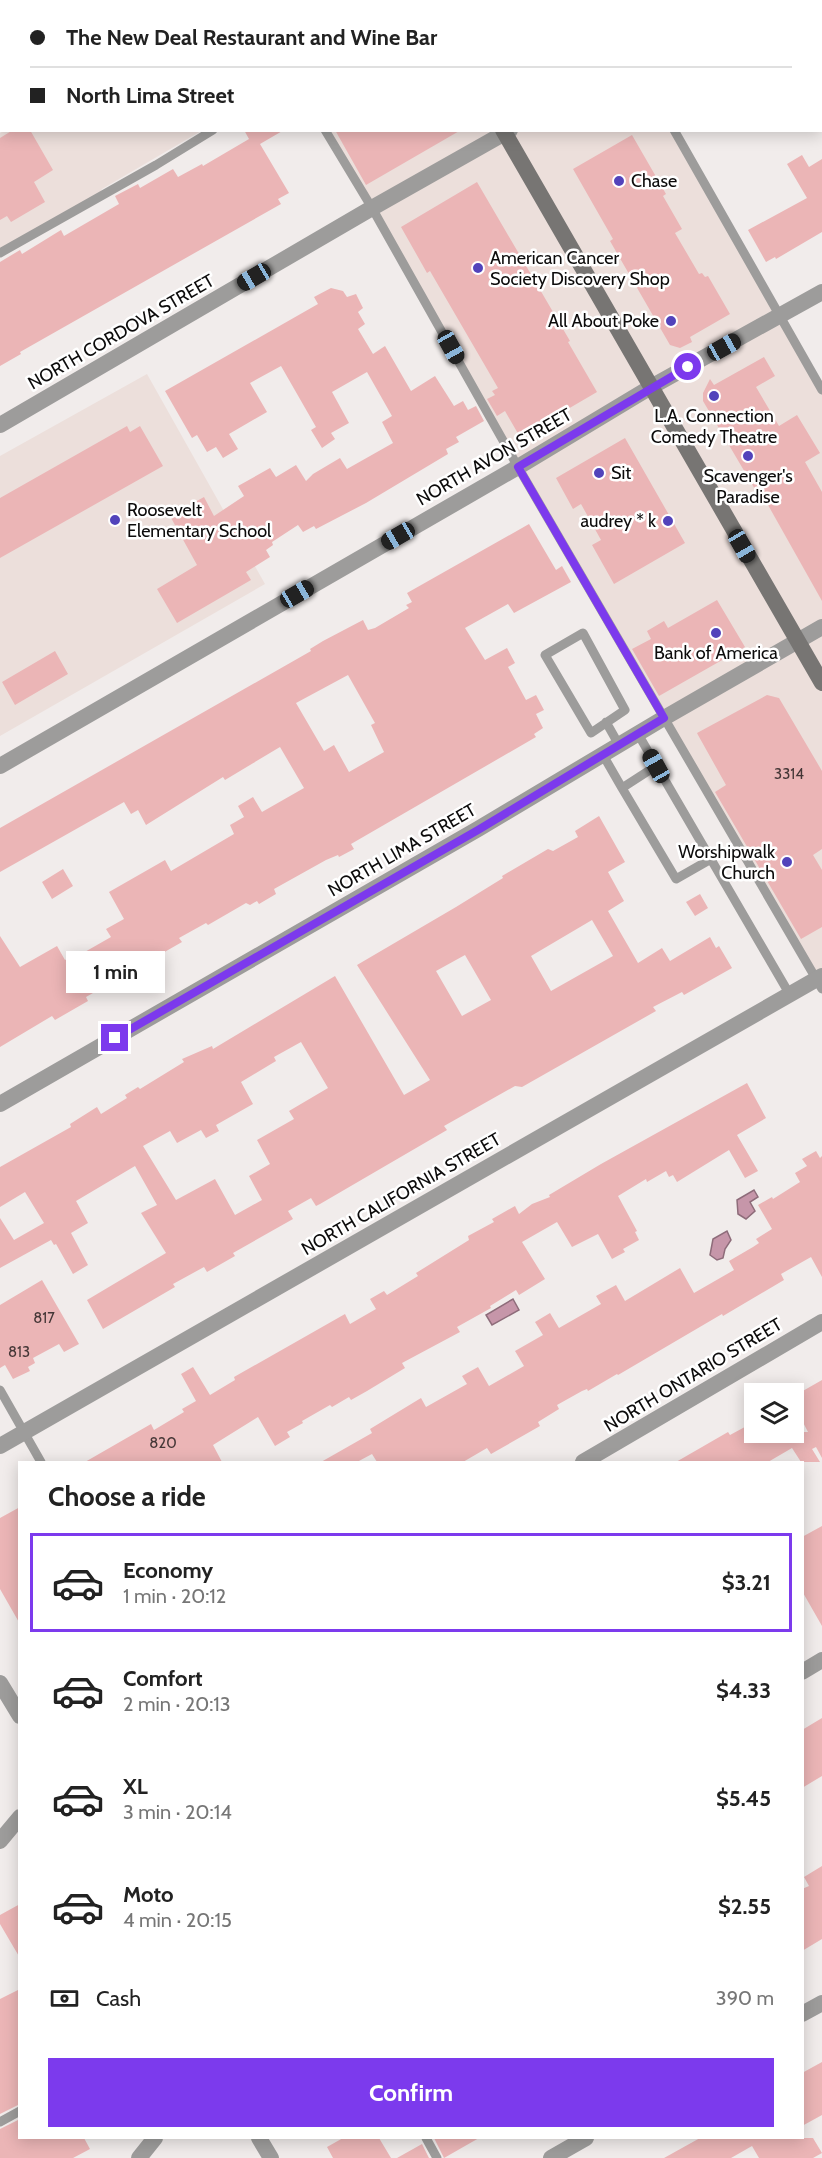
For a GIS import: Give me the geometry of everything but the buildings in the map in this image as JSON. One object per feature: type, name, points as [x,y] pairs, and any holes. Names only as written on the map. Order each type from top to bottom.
[{"type":"main road","points":[[506,132],[822,683]]},
{"type":"street","name":"NORTH CORDOVA STREET","points":[[0,425],[506,132]]},
{"type":"street","name":"NORTH AVON STREET","points":[[0,766],[518,467],[651,387],[822,292]]},
{"type":"street","name":"NORTH LIMA STREET","points":[[0,1104],[468,836],[664,718],[822,627]]},
{"type":"street","name":"NORTH CALIFORNIA STREET","points":[[0,1446],[790,995],[820,982]]},
{"type":"street","name":"NORTH ONTARIO STREET","points":[[586,1461],[822,1322]]},
{"type":"street","points":[[804,1671],[822,1660]]},
{"type":"street","points":[[0,1683],[18,1713]]},
{"type":"street","points":[[0,1841],[18,1819]]},
{"type":"street","points":[[804,2013],[822,2003]]},
{"type":"street","points":[[139,2158],[154,2139]]},
{"type":"street","points":[[260,2139],[271,2158]]},
{"type":"street","points":[[551,2158],[584,2139]]},
{"type":"lane","points":[[0,252],[156,165],[210,132]]},
{"type":"lane","points":[[326,132],[372,208],[518,467],[820,982]]},
{"type":"lane","points":[[675,132],[822,390]]},
{"type":"lane","points":[[583,633],[625,710],[606,722],[591,733],[545,655],[583,633]]},
{"type":"lane","points":[[606,722],[619,745]]},
{"type":"lane","points":[[638,734],[790,995]]},
{"type":"lane","points":[[603,755],[676,879],[711,859]]},
{"type":"lane","points":[[622,788],[656,766]]},
{"type":"lane","points":[[0,1390],[40,1461]]},
{"type":"lane","points":[[0,2122],[18,2112]]},
{"type":"lane","points":[[427,2139],[437,2158]]},
{"type":"shaded area","points":[[199,132],[102,189],[98,197],[0,251],[0,133]]},
{"type":"shaded area","points":[[329,132],[673,132],[822,394],[822,989]]},
{"type":"shaded area","name":"Roosevelt Elementary School","points":[[147,374],[265,584],[0,736],[0,456]]},
{"type":"shaded area","points":[[754,1190],[758,1197],[750,1202],[755,1211],[746,1219],[738,1214],[737,1200]]},
{"type":"shaded area","points":[[727,1231],[731,1240],[725,1249],[723,1258],[717,1260],[710,1255],[713,1239]]},
{"type":"shaded area","points":[[513,1299],[519,1310],[492,1325],[486,1315]]},
{"type":"place","name":"Chase","points":[[619,181]]},
{"type":"place","name":"American Cancer Society Discovery Shop","points":[[478,268]]},
{"type":"place","name":"All About Poke","points":[[671,321]]},
{"type":"place","name":"L.A. Connection Comedy Theatre","points":[[714,396]]},
{"type":"place","name":"Scavenger's Paradise","points":[[748,456]]},
{"type":"place","name":"Sit","points":[[599,473]]},
{"type":"place","name":"Roosevelt Elementary School","points":[[115,520]]},
{"type":"place","name":"audrey * k","points":[[668,521]]},
{"type":"place","name":"Bank of America","points":[[716,633]]},
{"type":"place","name":"Worshipwalk Church","points":[[787,862]]},
{"type":"route","points":[[115,1038],[478,830],[664,718],[518,467],[688,367]]}]
